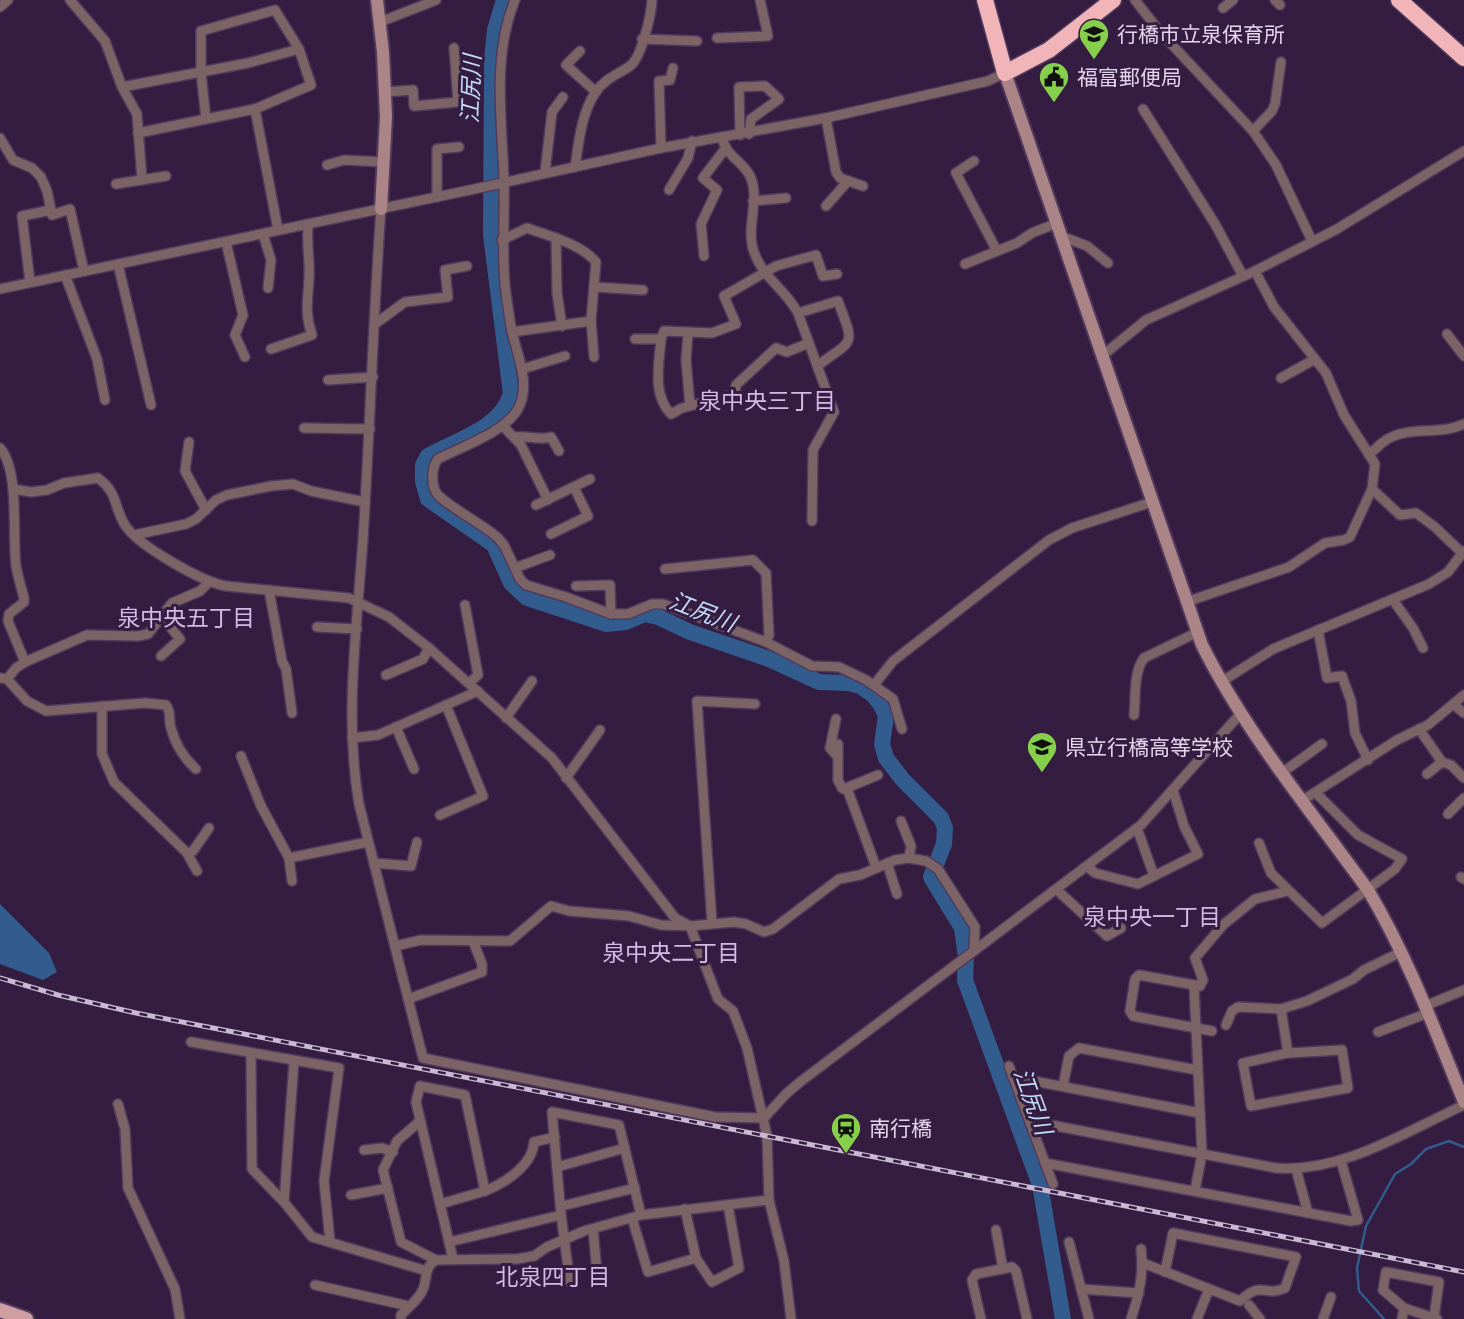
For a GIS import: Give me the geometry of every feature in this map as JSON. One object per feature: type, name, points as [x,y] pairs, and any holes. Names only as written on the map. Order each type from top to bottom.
[{"type":"highway","points":[[985,0],[1005,74],[1049,50],[1113,0]]},
{"type":"highway","points":[[1399,0],[1464,58]]},
{"type":"main road","points":[[0,1310],[26,1319]]},
{"type":"street","points":[[0,6],[8,0]]},
{"type":"street","points":[[70,0],[105,41],[122,87],[136,114],[142,180]]},
{"type":"street","points":[[377,0],[385,92],[385,162],[356,629],[352,738],[354,776],[368,842],[423,1058],[715,1117],[764,1118],[800,1082],[1137,828],[1241,713]]},
{"type":"street","points":[[380,22],[436,0]]},
{"type":"street","points":[[515,0],[507,20],[500,64],[504,183],[502,240],[512,332],[524,383],[522,400],[503,426],[438,459],[433,470],[434,486],[440,497],[497,537],[526,585],[611,614],[628,614],[652,604],[663,604],[766,642],[812,666],[848,670],[893,699],[902,729]]},
{"type":"street","points":[[575,167],[583,119],[596,92],[608,79],[632,65],[638,56],[651,15],[652,0]]},
{"type":"street","points":[[717,38],[768,36],[760,0]]},
{"type":"street","points":[[1135,0],[1160,32],[1253,131],[1276,166],[1312,242]]},
{"type":"street","points":[[1223,8],[1233,0]]},
{"type":"street","points":[[138,133],[206,119],[254,109],[311,85],[299,49],[275,10],[201,31],[201,72],[206,119]]},
{"type":"street","points":[[642,39],[697,41]]},
{"type":"street","points":[[385,92],[413,90],[414,106],[458,102],[454,48]]},
{"type":"street","points":[[122,87],[248,63],[299,49]]},
{"type":"street","points":[[580,51],[566,65],[596,92]]},
{"type":"street","points":[[1253,131],[1275,104],[1281,62]]},
{"type":"street","points":[[661,148],[659,81],[670,80],[673,68]]},
{"type":"street","points":[[0,289],[692,141],[826,118],[988,81],[1005,74],[1198,632],[1221,682],[1241,713],[1368,890],[1401,951],[1464,1104],[1341,1161],[1296,1169],[1030,1121]]},
{"type":"street","points":[[765,86],[779,99],[751,120],[745,134],[739,87],[765,86]]},
{"type":"street","points":[[545,172],[552,112],[564,97]]},
{"type":"street","points":[[254,109],[278,230]]},
{"type":"street","points":[[1143,109],[1215,224],[1243,275]]},
{"type":"street","points":[[826,118],[836,172],[840,178],[863,186]]},
{"type":"street","points":[[722,137],[724,149],[751,177],[752,249],[763,272],[790,299],[798,313],[834,412],[813,450],[812,521]]},
{"type":"street","points":[[0,138],[13,160],[32,168],[41,177],[52,215],[70,209],[84,271]]},
{"type":"street","points":[[669,190],[688,158],[692,141]]},
{"type":"street","points":[[437,197],[437,149],[459,147]]},
{"type":"street","points":[[704,256],[701,224],[717,190],[703,177],[724,149]]},
{"type":"street","points":[[1102,356],[1146,320],[1255,271],[1338,229],[1464,151]]},
{"type":"street","points":[[327,165],[344,160],[385,162]]},
{"type":"street","points":[[974,161],[956,173],[997,251]]},
{"type":"street","points":[[116,184],[166,176]]},
{"type":"street","points":[[826,206],[848,181]]},
{"type":"street","points":[[753,201],[786,198]]},
{"type":"street","points":[[30,282],[22,216],[51,210]]},
{"type":"street","points":[[271,349],[312,335],[305,318],[309,263],[306,248],[308,224]]},
{"type":"street","points":[[502,240],[527,228],[556,238],[591,256],[596,262],[591,321],[594,357]]},
{"type":"street","points":[[965,264],[1059,230],[1087,246],[1108,263]]},
{"type":"street","points":[[262,234],[271,260],[268,288]]},
{"type":"street","points":[[556,238],[557,293],[562,326]]},
{"type":"street","points":[[226,242],[243,315],[235,335],[245,357]]},
{"type":"street","points":[[809,343],[787,352],[776,348],[736,385],[735,394],[682,408],[671,414],[664,407],[657,368],[664,331],[712,333],[736,324],[724,296],[742,288],[763,272],[816,255],[823,276],[837,274]]},
{"type":"street","points":[[118,264],[151,405]]},
{"type":"street","points":[[375,324],[404,302],[448,297],[445,270],[467,266]]},
{"type":"street","points":[[1186,602],[1289,566],[1325,543],[1344,541],[1350,537],[1372,489],[1375,464],[1344,415],[1326,373],[1274,307],[1255,271]]},
{"type":"street","points":[[65,275],[97,359],[105,400]]},
{"type":"street","points":[[594,287],[643,290]]},
{"type":"street","points":[[798,313],[838,301],[851,336],[849,343],[817,366]]},
{"type":"street","points":[[512,332],[591,321]]},
{"type":"street","points":[[688,333],[686,360],[690,406]]},
{"type":"street","points":[[1447,334],[1464,356]]},
{"type":"street","points":[[635,339],[661,339]]},
{"type":"street","points":[[522,369],[565,356]]},
{"type":"street","points":[[1281,378],[1315,359]]},
{"type":"street","points":[[328,380],[373,377]]},
{"type":"street","points":[[1369,455],[1387,439],[1398,435],[1420,430],[1444,430],[1464,424]]},
{"type":"street","points":[[503,426],[522,445],[548,500]]},
{"type":"street","points":[[304,428],[370,429]]},
{"type":"street","points":[[515,437],[527,435],[540,440],[551,437],[559,451]]},
{"type":"street","points":[[189,442],[185,471],[206,510]]},
{"type":"street","points":[[0,449],[5,454],[13,489],[16,568],[24,598],[24,602],[9,614],[8,621],[25,662]]},
{"type":"street","points":[[13,489],[31,492],[98,478],[114,494],[123,523],[134,535],[209,582],[349,598],[359,602],[389,617],[429,648],[552,758],[675,918],[690,926],[718,999],[733,1011],[747,1048],[764,1118],[769,1200],[784,1261],[791,1319]]},
{"type":"street","points":[[536,505],[590,479]]},
{"type":"street","points":[[134,535],[186,524],[227,495],[282,484],[293,484],[312,491],[365,502]]},
{"type":"street","points":[[551,534],[588,516],[574,487]]},
{"type":"street","points":[[1221,682],[1273,649],[1393,600],[1448,572],[1463,552],[1416,513],[1400,515],[1372,489]]},
{"type":"street","points":[[874,685],[893,661],[1049,540],[1072,528],[1152,502]]},
{"type":"street","points":[[515,568],[550,555]]},
{"type":"street","points":[[665,569],[753,560],[766,573],[769,635],[766,642]]},
{"type":"street","points":[[196,769],[182,755],[166,705],[145,703],[46,711],[27,701],[3,679],[25,662],[87,635],[144,636],[151,632],[172,603],[200,591],[209,582]]},
{"type":"street","points":[[576,586],[610,585],[611,614]]},
{"type":"street","points":[[270,590],[292,713]]},
{"type":"street","points":[[1393,600],[1413,628],[1423,648]]},
{"type":"street","points":[[464,605],[478,675],[469,683]]},
{"type":"street","points":[[161,656],[180,639],[162,617]]},
{"type":"street","points":[[317,627],[356,629]]},
{"type":"street","points":[[1318,630],[1327,678],[1342,676],[1351,701],[1355,733],[1368,760]]},
{"type":"street","points":[[1134,715],[1137,671],[1144,658],[1198,632]]},
{"type":"street","points":[[386,675],[423,659],[429,648]]},
{"type":"street","points":[[506,718],[532,681]]},
{"type":"street","points":[[352,738],[378,735],[478,691]]},
{"type":"street","points":[[1303,800],[1397,740],[1419,729],[1464,695]]},
{"type":"street","points":[[712,923],[697,701],[755,704]]},
{"type":"street","points":[[1452,704],[1464,713]]},
{"type":"street","points":[[440,815],[483,796],[446,705]]},
{"type":"street","points":[[102,706],[102,754],[114,782],[187,852],[197,871]]},
{"type":"street","points":[[836,719],[830,748],[838,757]]},
{"type":"street","points":[[396,727],[414,769]]},
{"type":"street","points":[[1419,729],[1442,762],[1451,765],[1464,778]]},
{"type":"street","points":[[566,778],[600,730]]},
{"type":"street","points":[[838,744],[838,780],[848,791],[876,867]]},
{"type":"street","points":[[1283,772],[1322,744]]},
{"type":"street","points":[[242,756],[261,806],[289,858],[292,881]]},
{"type":"street","points":[[1427,774],[1442,762]]},
{"type":"street","points":[[844,789],[878,775]]},
{"type":"street","points":[[1088,867],[1095,873],[1138,884],[1198,854],[1184,826],[1173,790]]},
{"type":"street","points":[[1259,844],[1271,873],[1322,923],[1395,869],[1402,859],[1358,835],[1315,793]]},
{"type":"street","points":[[1448,814],[1464,798]]},
{"type":"street","points":[[901,821],[911,846],[909,858]]},
{"type":"street","points":[[187,852],[193,851],[209,828]]},
{"type":"street","points":[[1137,828],[1154,876]]},
{"type":"street","points":[[289,858],[368,842]]},
{"type":"street","points":[[374,863],[411,866],[417,842]]},
{"type":"street","points":[[395,946],[421,940],[510,941],[551,906],[569,911],[629,916],[662,925],[690,926],[734,922],[767,932],[839,879],[860,875],[887,863],[909,858],[926,861],[938,869],[975,927],[974,951]]},
{"type":"street","points":[[887,863],[897,894]]},
{"type":"street","points":[[1057,890],[1107,936],[1121,928]]},
{"type":"street","points":[[1212,1031],[1133,1016],[1130,1011],[1135,979],[1139,975],[1199,986],[1203,980],[1195,958],[1223,925],[1255,900],[1289,891]]},
{"type":"street","points":[[408,999],[482,972],[482,964],[473,941]]},
{"type":"street","points":[[1226,1025],[1232,1011],[1238,1007],[1281,1009],[1307,1001],[1353,979],[1364,970],[1401,951]]},
{"type":"street","points":[[1194,986],[1202,1154],[1195,1190]]},
{"type":"street","points":[[1378,1032],[1464,990]]},
{"type":"street","points":[[1281,1009],[1288,1053]]},
{"type":"street","points":[[191,1042],[339,1069],[324,1181],[330,1241]]},
{"type":"street","points":[[1063,1087],[1069,1056],[1079,1048],[1197,1070]]},
{"type":"street","points":[[1342,1050],[1348,1088],[1251,1106],[1243,1063],[1288,1053],[1342,1050]]},
{"type":"street","points":[[251,1054],[251,1169],[284,1202],[312,1237],[427,1271]]},
{"type":"street","points":[[284,1202],[294,1061]]},
{"type":"street","points":[[1009,1066],[1053,1184]]},
{"type":"street","points":[[1013,1077],[1200,1113]]},
{"type":"street","points":[[453,1259],[416,1102],[420,1086],[465,1095],[485,1191]]},
{"type":"street","points":[[118,1104],[125,1129],[128,1188],[175,1289],[180,1319]]},
{"type":"street","points":[[570,1282],[552,1112],[619,1125],[635,1188],[637,1217],[648,1272],[696,1258]]},
{"type":"street","points":[[420,1121],[397,1141],[383,1170],[401,1242],[436,1260]]},
{"type":"street","points":[[440,1204],[504,1183],[533,1152],[534,1142],[555,1137]]},
{"type":"street","points":[[364,1150],[382,1148],[393,1152]]},
{"type":"street","points":[[557,1167],[625,1148]]},
{"type":"street","points":[[1045,1163],[1351,1221],[1358,1220],[1341,1161]]},
{"type":"street","points":[[1296,1169],[1308,1213]]},
{"type":"street","points":[[351,1195],[388,1188]]},
{"type":"street","points":[[449,1242],[635,1188]]},
{"type":"street","points":[[401,1319],[401,1315],[418,1299],[430,1263],[436,1260],[517,1259],[534,1256],[565,1239],[637,1217],[769,1200]]},
{"type":"street","points":[[685,1209],[696,1258],[712,1282],[739,1268],[728,1205]]},
{"type":"street","points":[[593,1229],[597,1272]]},
{"type":"street","points":[[996,1230],[1003,1269]]},
{"type":"street","points":[[1143,1263],[1165,1272],[1240,1301],[1250,1291],[1259,1288],[1277,1292],[1285,1289],[1296,1257],[1173,1233],[1165,1272]]},
{"type":"street","points":[[1069,1242],[1088,1319]]},
{"type":"street","points":[[1131,1319],[1139,1293],[1143,1263],[1141,1249]]},
{"type":"street","points":[[981,1319],[972,1280],[976,1274],[1012,1267],[1016,1271],[1027,1319]]},
{"type":"street","points":[[1386,1272],[1439,1282],[1436,1318],[1404,1308],[1383,1290],[1386,1272]]},
{"type":"street","points":[[315,1285],[409,1306]]},
{"type":"street","points":[[1081,1289],[1139,1293]]},
{"type":"street","points":[[1197,1319],[1209,1289]]},
{"type":"street","points":[[1323,1319],[1331,1297]]},
{"type":"street","points":[[1249,1305],[1260,1319]]},
{"type":"street","points":[[1402,1319],[1404,1308]]},
{"type":"water","points":[[0,904],[49,953],[57,972],[43,980],[0,964]]},
{"type":"waterway","name":"江尻川","points":[[504,0],[495,30],[492,60],[491,235],[511,394],[506,406],[488,425],[428,456],[423,465],[423,481],[428,499],[494,545],[511,583],[527,598],[606,624],[626,622],[645,614],[658,617],[690,632],[769,659],[819,682],[860,686],[881,705],[886,716],[882,744],[886,758],[903,780],[941,818],[945,828],[944,844],[931,877],[962,928],[966,958],[965,980],[1040,1185],[1063,1319]]},
{"type":"waterway","points":[[1384,1319],[1359,1291],[1357,1268],[1366,1226],[1395,1174],[1411,1164],[1426,1149],[1449,1141],[1464,1147]]},
{"type":"railway","points":[[0,978],[136,1013],[1464,1272]]},
{"type":"place","name":"行橋市立泉保育所","points":[[1094,61]]},
{"type":"place","name":"福富郵便局","points":[[1054,104]]},
{"type":"place","name":"県立行橋高等学校","points":[[1042,774]]},
{"type":"place","name":"南行橋","points":[[846,1155]]},
{"type":"district","name":"泉中央三丁目","points":[[767,400]]},
{"type":"district","name":"泉中央五丁目","points":[[186,617]]},
{"type":"district","name":"泉中央一丁目","points":[[1152,916]]},
{"type":"district","name":"泉中央二丁目","points":[[671,952]]},
{"type":"district","name":"北泉四丁目","points":[[553,1276]]}]
